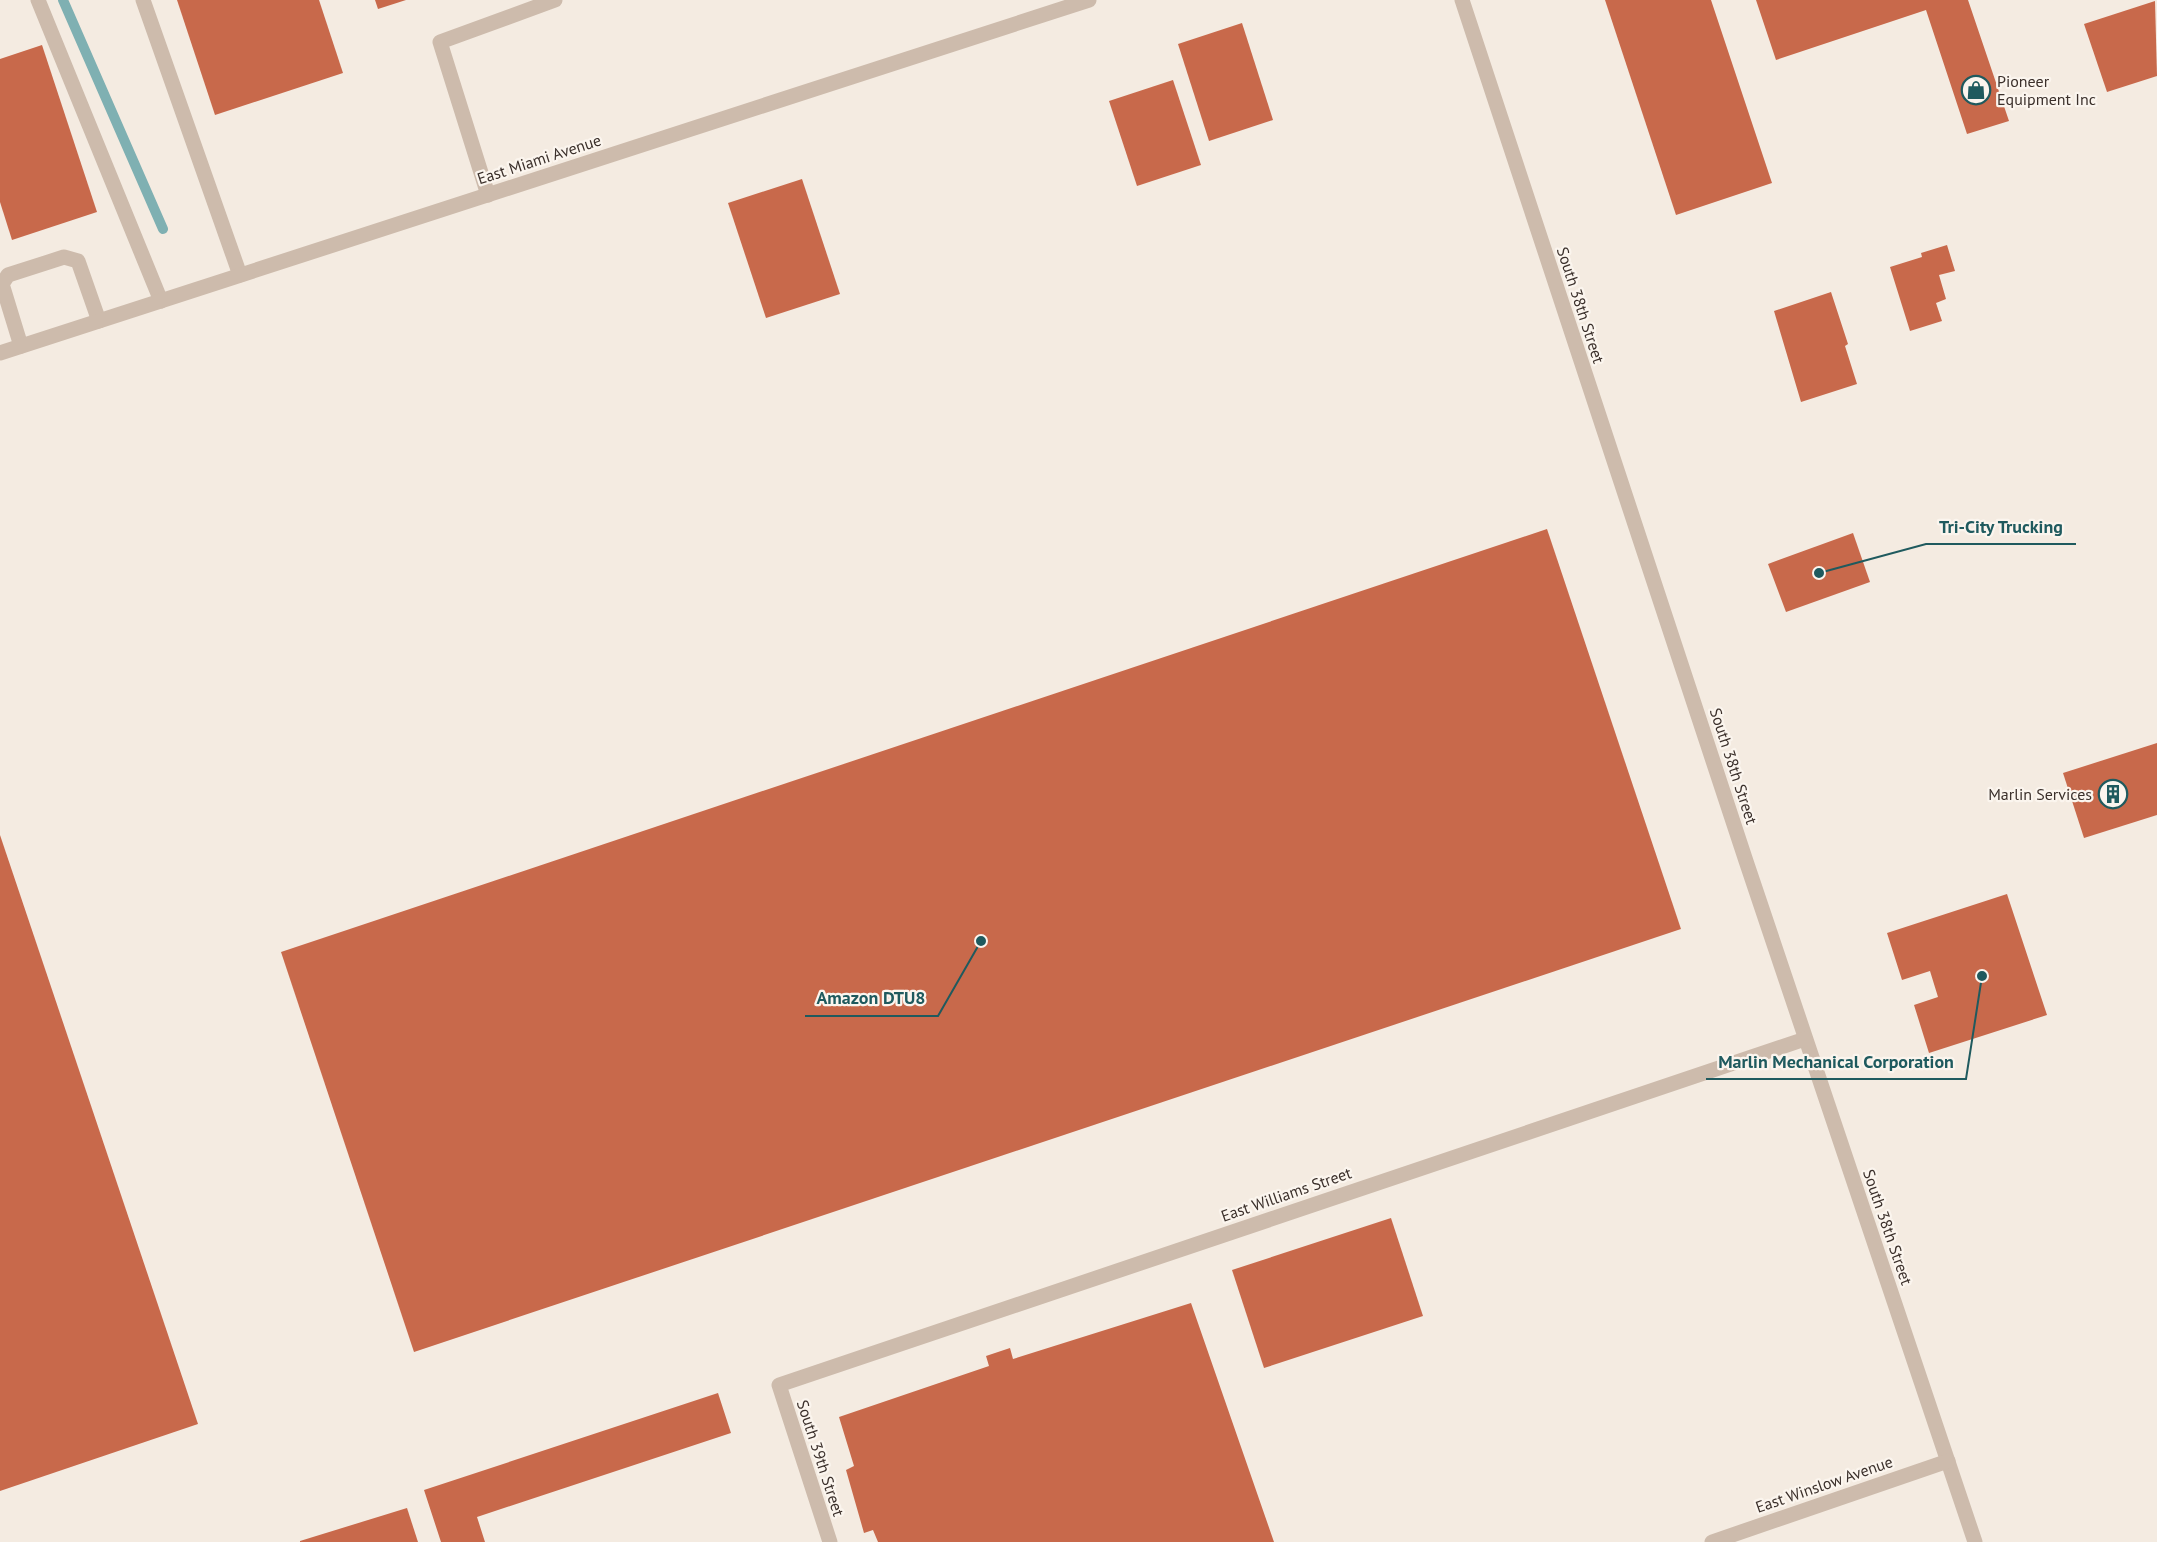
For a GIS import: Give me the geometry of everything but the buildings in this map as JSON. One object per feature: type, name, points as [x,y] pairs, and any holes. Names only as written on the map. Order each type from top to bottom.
[{"type":"street","points":[[38,0],[161,301]]},
{"type":"street","points":[[142,0],[240,275]]},
{"type":"street","points":[[488,195],[440,42],[555,0]]},
{"type":"street","name":"East Miami Avenue","points":[[0,353],[1089,0]]},
{"type":"street","name":"South 38th Street","points":[[1462,0],[1805,1039],[1975,1542]]},
{"type":"street","points":[[21,346],[2,284],[8,275],[64,257],[78,261],[99,321]]},
{"type":"street","name":"East Williams Street","points":[[779,1385],[1805,1039]]},
{"type":"street","name":"South 39th Street","points":[[779,1385],[830,1542]]},
{"type":"street","name":"East Winslow Avenue","points":[[1712,1542],[1948,1461]]},
{"type":"waterway","points":[[63,0],[163,229]]},
{"type":"place","name":"Pioneer Equipment Inc","points":[[1976,90]]},
{"type":"place","name":"Tri-City Trucking","points":[[1819,573]]},
{"type":"place","name":"Marlin Services","points":[[2113,794]]},
{"type":"place","name":"Amazon DTU8","points":[[981,941]]},
{"type":"place","name":"Marlin Mechanical Corporation","points":[[1982,976]]}]
